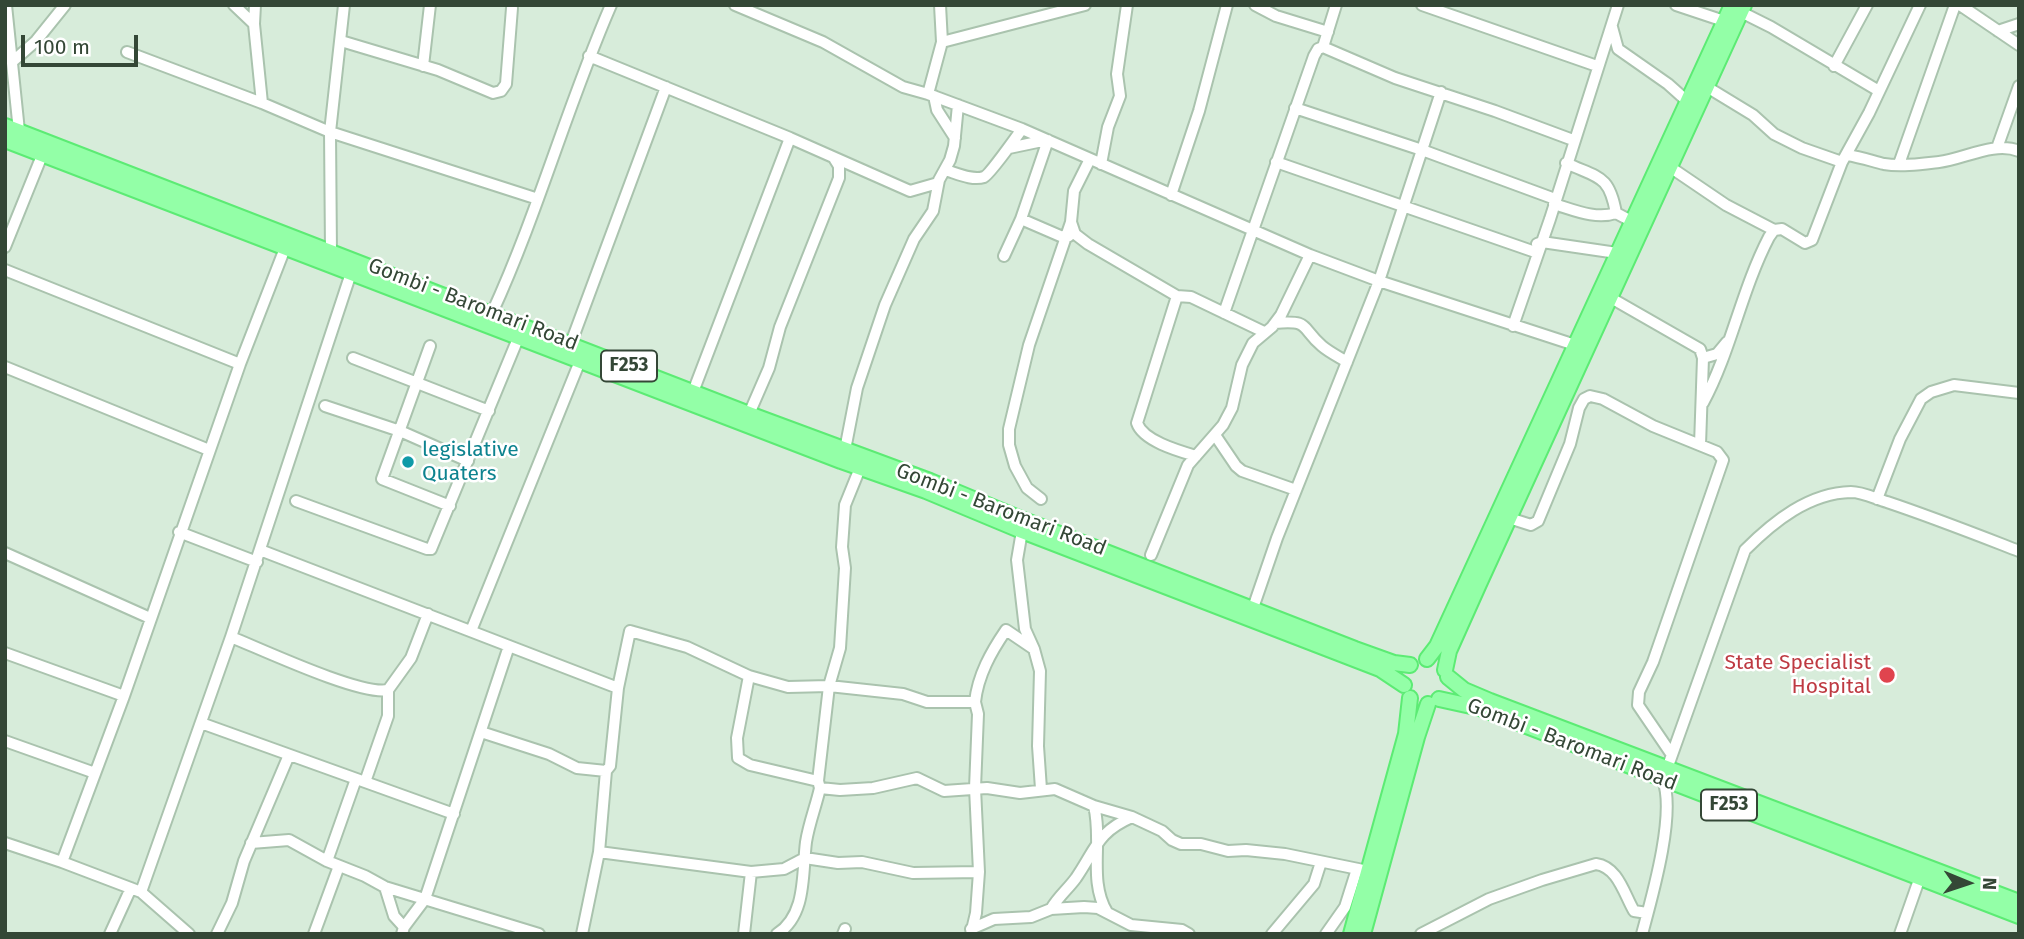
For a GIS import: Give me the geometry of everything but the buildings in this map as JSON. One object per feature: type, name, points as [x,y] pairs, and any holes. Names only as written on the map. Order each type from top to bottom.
[{"type":"main road","points":[[1363,934],[1417,737],[1434,701],[1446,691],[1449,651],[1611,298],[1637,224],[1687,101],[1724,21],[1739,7]]},
{"type":"main road","points":[[1352,934],[1363,870],[1406,734],[1407,692],[1404,678],[1410,665],[1427,659],[1437,646],[1617,253],[1670,167],[1707,87],[1739,7]]},
{"type":"main road","name":"Gombi - Baromari Road","points":[[12,129],[45,148],[288,242],[351,273],[492,313],[749,414],[843,455],[860,468],[926,491],[1022,531],[1251,614]]},
{"type":"main road","name":"Gombi - Baromari Road","points":[[5,141],[45,148]]},
{"type":"main road","name":"Gombi - Baromari Road","points":[[288,242],[331,251],[519,337],[843,455],[1251,614]]},
{"type":"main road","name":"F253","points":[[1251,614],[1394,663],[1410,665]]},
{"type":"main road","name":"F253","points":[[1251,614],[1380,669],[1422,704],[1434,701]]},
{"type":"main road","name":"F253","points":[[1427,659],[1434,660],[1446,673]]},
{"type":"main road","name":"Gombi - Baromari Road","points":[[1446,673],[1464,690],[1483,698],[2019,902]]},
{"type":"main road","name":"Gombi - Baromari Road","points":[[1434,701],[1480,708],[1668,767],[1920,877],[2019,916]]},
{"type":"street","points":[[6,5],[12,62],[12,129]]},
{"type":"street","points":[[12,62],[36,41],[65,5]]},
{"type":"street","points":[[234,5],[254,24]]},
{"type":"street","points":[[255,5],[254,24],[262,103]]},
{"type":"street","points":[[331,251],[330,132],[344,5]]},
{"type":"street","points":[[423,66],[430,5]]},
{"type":"street","points":[[492,313],[538,199],[589,56],[611,5]]},
{"type":"street","points":[[734,5],[823,42],[903,87],[1022,129],[1310,255],[1379,281],[1574,345]]},
{"type":"street","points":[[940,5],[942,42],[931,95],[955,138]]},
{"type":"street","points":[[942,42],[1086,5]]},
{"type":"street","points":[[1101,164],[1108,127],[1120,96],[1117,75],[1127,5]]},
{"type":"street","points":[[1171,195],[1199,111],[1227,5]]},
{"type":"street","points":[[1255,5],[1276,16],[1328,32]]},
{"type":"street","points":[[1224,313],[1295,108],[1314,56],[1318,49],[1323,47],[1336,5]]},
{"type":"street","points":[[1422,5],[1597,66]]},
{"type":"street","points":[[1513,326],[1618,5]]},
{"type":"street","points":[[1676,5],[1724,21]]},
{"type":"street","points":[[1834,66],[1867,5]]},
{"type":"street","points":[[1670,167],[1726,205],[1774,230],[1782,229],[1805,243],[1812,240],[1844,158],[1920,5]]},
{"type":"street","points":[[1899,164],[1958,5],[2019,45]]},
{"type":"street","points":[[1739,7],[1879,91]]},
{"type":"street","points":[[341,41],[423,66],[493,93],[506,84],[512,8]]},
{"type":"street","points":[[1998,31],[2019,24]]},
{"type":"street","points":[[1612,27],[1618,49],[1668,84],[1687,101]]},
{"type":"street","points":[[1323,47],[1395,78],[1573,140]]},
{"type":"street","points":[[1602,52],[1618,49]]},
{"type":"street","points":[[127,52],[330,132],[538,199]]},
{"type":"street","points":[[589,56],[790,138],[910,191],[938,183]]},
{"type":"street","points":[[1997,148],[2019,86]]},
{"type":"street","points":[[571,343],[666,87]]},
{"type":"street","points":[[1707,87],[1753,115],[1774,134],[1802,148],[1844,158],[1899,164],[1940,162],[1997,148],[2010,147],[2019,151]]},
{"type":"street","points":[[1251,614],[1296,490],[1379,281],[1441,92]]},
{"type":"street","points":[[843,455],[857,388],[885,305],[914,239],[933,211],[938,183],[954,146],[958,106]]},
{"type":"street","points":[[1295,108],[1422,150],[1555,202],[1598,216],[1607,217],[1616,213]]},
{"type":"street","points":[[945,170],[969,177],[983,177],[991,172],[994,164],[1022,129]]},
{"type":"street","points":[[694,392],[790,138]]},
{"type":"street","points":[[1009,148],[1048,140]]},
{"type":"street","points":[[1003,256],[1021,219],[1048,140]]},
{"type":"street","points":[[5,247],[45,148]]},
{"type":"street","points":[[749,414],[769,368],[780,327],[839,178],[839,166],[834,158]]},
{"type":"street","points":[[1041,499],[1027,488],[1015,466],[1009,445],[1009,429],[1029,345],[1070,236],[1074,191],[1090,159]]},
{"type":"street","points":[[1276,162],[1523,248],[1617,253]]},
{"type":"street","points":[[1566,163],[1597,175],[1609,187],[1616,213],[1637,224]]},
{"type":"street","points":[[1021,219],[1070,236],[1177,296],[1191,297],[1264,332]]},
{"type":"street","points":[[1703,403],[1717,377],[1763,248],[1774,230]]},
{"type":"street","points":[[62,862],[124,696],[179,532],[240,364],[288,242]]},
{"type":"street","points":[[1151,555],[1188,465],[1223,425],[1232,408],[1242,365],[1253,343],[1281,315],[1310,255]]},
{"type":"street","points":[[5,270],[240,364]]},
{"type":"street","points":[[110,934],[136,890],[201,723],[257,562],[351,273]]},
{"type":"street","points":[[1177,296],[1137,423],[1139,430],[1155,440],[1196,456]]},
{"type":"street","points":[[1611,298],[1700,349],[1703,358],[1700,445]]},
{"type":"street","points":[[1275,323],[1294,321],[1306,325],[1322,346],[1347,362]]},
{"type":"street","points":[[296,501],[427,549],[433,547],[519,337]]},
{"type":"street","points":[[1703,358],[1717,354],[1729,340]]},
{"type":"street","points":[[430,346],[382,479],[450,506]]},
{"type":"street","points":[[353,358],[418,381],[489,411]]},
{"type":"street","points":[[471,631],[580,360]]},
{"type":"street","points":[[5,367],[209,450]]},
{"type":"street","points":[[1877,499],[1900,439],[1921,399],[1931,392],[1954,385],[2019,393]]},
{"type":"street","points":[[1509,518],[1531,525],[1538,521],[1570,444],[1579,408],[1584,399],[1590,396],[1717,452],[1723,460],[1653,662],[1639,692],[1638,705],[1668,767]]},
{"type":"street","points":[[325,406],[400,431],[468,461]]},
{"type":"street","points":[[1215,435],[1242,471],[1296,490]]},
{"type":"street","points":[[777,934],[785,929],[798,908],[806,841],[819,784],[829,685],[840,648],[845,568],[842,547],[845,505],[860,468]]},
{"type":"street","points":[[1642,934],[1668,807],[1668,767],[1745,550],[1777,520],[1824,496],[1855,492],[2019,551]]},
{"type":"street","points":[[1022,531],[1017,560],[1025,629],[1040,671],[1038,746],[1041,789]]},
{"type":"street","points":[[179,532],[257,562]]},
{"type":"street","points":[[260,550],[618,688]]},
{"type":"street","points":[[5,553],[150,618]]},
{"type":"street","points":[[327,861],[388,716],[388,690],[411,659],[428,614]]},
{"type":"street","points":[[971,932],[977,905],[979,872],[975,788],[978,714],[976,690],[993,649],[1006,630],[1034,649]]},
{"type":"street","points":[[582,934],[599,852],[606,771],[610,766],[618,688],[630,631],[687,647],[749,676],[788,687],[829,685],[903,694],[927,702],[975,702]]},
{"type":"street","points":[[231,637],[361,688],[374,692],[388,690]]},
{"type":"street","points":[[385,887],[394,916],[403,930],[425,899],[509,646]]},
{"type":"street","points":[[5,653],[124,696]]},
{"type":"street","points":[[749,676],[737,738],[738,758],[750,765],[840,790],[873,788],[917,778],[944,791],[1000,788],[1020,793],[1055,789],[1094,806],[1132,817],[1162,831],[1181,844],[1201,844],[1228,851],[1285,854],[1363,870],[1345,907],[1326,934]]},
{"type":"street","points":[[201,723],[454,814]]},
{"type":"street","points":[[481,732],[549,754],[577,768],[606,771]]},
{"type":"street","points":[[5,741],[95,773]]},
{"type":"street","points":[[217,934],[232,903],[251,843],[289,755]]},
{"type":"street","points":[[1094,806],[1099,840],[1096,884],[1100,900],[1107,912]]},
{"type":"street","points":[[1051,909],[1077,876],[1099,840],[1109,829],[1132,817]]},
{"type":"street","points":[[251,843],[289,840],[327,861],[385,887],[539,934]]},
{"type":"street","points":[[5,843],[136,890],[189,934]]},
{"type":"street","points":[[599,852],[751,872],[784,869],[805,858],[838,863],[862,862],[913,873],[979,872]]},
{"type":"street","points":[[1272,934],[1314,884],[1321,862]]},
{"type":"street","points":[[1421,934],[1489,899],[1596,864],[1603,865],[1612,872],[1634,911],[1647,913]]},
{"type":"street","points":[[314,934],[338,866]]},
{"type":"street","points":[[744,934],[751,872]]},
{"type":"street","points":[[1900,934],[1920,877]]},
{"type":"street","points":[[1084,907],[1096,884]]},
{"type":"street","points":[[977,905],[994,919]]},
{"type":"street","points":[[971,932],[994,919],[1031,917],[1051,909],[1084,907],[1098,908],[1131,925],[1182,930],[1189,934]]},
{"type":"shaded area","points":[[5,5],[2019,5],[2019,934],[5,934]]},
{"type":"place","name":"legislative Quaters","points":[[408,462]]},
{"type":"place","name":"State Specialist Hospital","points":[[1887,675]]}]
